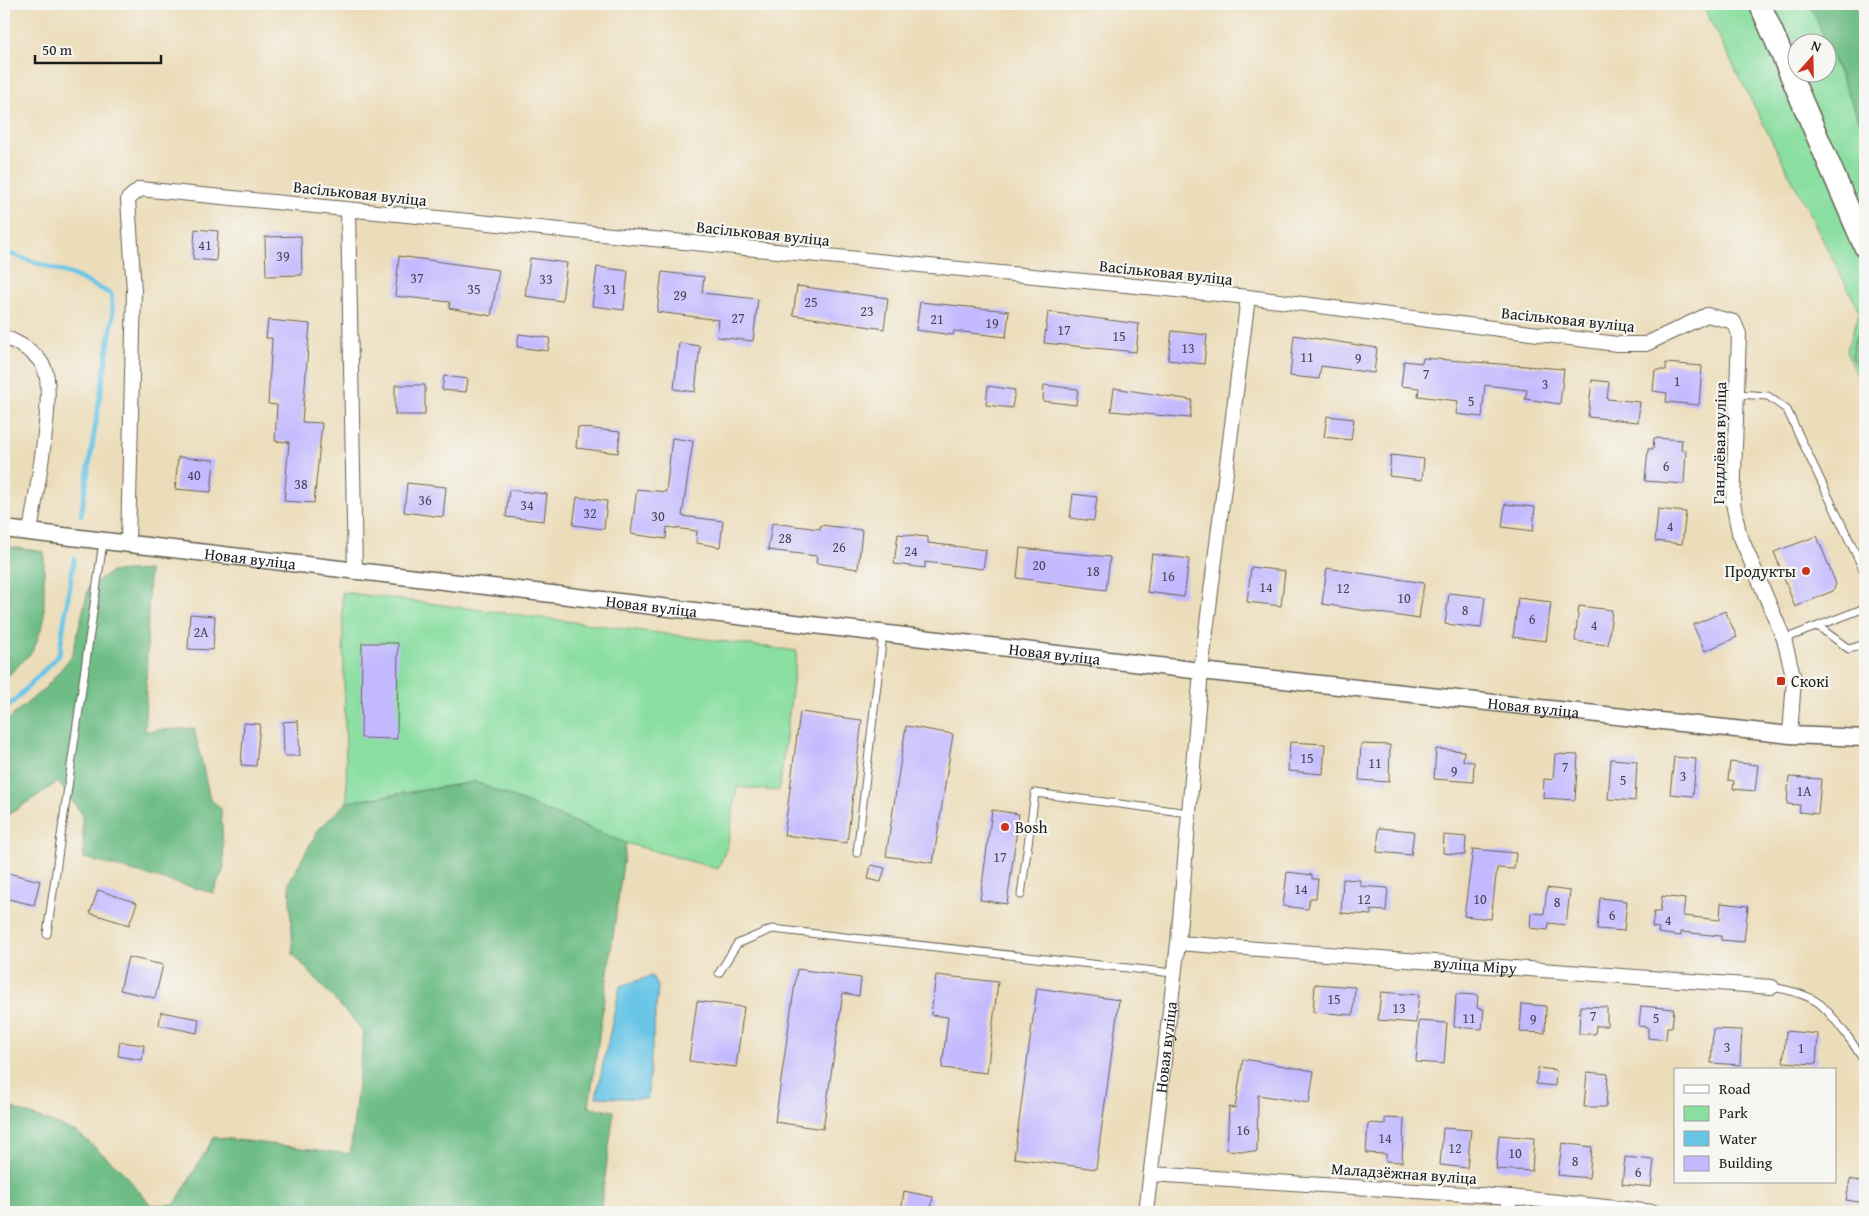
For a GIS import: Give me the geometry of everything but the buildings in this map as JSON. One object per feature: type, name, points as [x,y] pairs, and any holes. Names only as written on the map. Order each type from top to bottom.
[{"type":"main road","points":[[1760,4],[1865,247]]},
{"type":"street","name":"Васільковая вуліца","points":[[128,544],[134,291],[128,199],[140,189],[1248,297],[1617,344],[1646,344],[1707,315],[1734,322]]},
{"type":"street","points":[[348,210],[356,572]]},
{"type":"street","points":[[1202,671],[1248,297]]},
{"type":"street","name":"Гандлёвая вуліца","points":[[1734,322],[1739,334],[1733,503],[1739,533],[1784,639],[1794,679],[1790,735]]},
{"type":"street","points":[[4,337],[16,342],[32,353],[45,370],[48,395],[30,532]]},
{"type":"street","points":[[4,529],[103,542]]},
{"type":"street","name":"Новая вуліца","points":[[103,542],[1202,671],[1790,735],[1865,738]]},
{"type":"street","name":"Новая вуліца","points":[[1146,1208],[1178,943],[1202,671]]},
{"type":"street","name":"вуліца Міру","points":[[1178,943],[1772,987]]},
{"type":"street","name":"Маладзёжная вуліца","points":[[1151,1174],[1510,1197],[1654,1212]]},
{"type":"street","points":[[1508,1212],[1510,1197]]},
{"type":"lane","points":[[1737,394],[1768,396],[1787,410],[1865,573]]},
{"type":"lane","points":[[47,934],[103,542]]},
{"type":"lane","points":[[1784,639],[1865,608]]},
{"type":"lane","points":[[1819,627],[1849,649],[1865,644]]},
{"type":"lane","points":[[858,853],[883,634]]},
{"type":"lane","points":[[1021,895],[1035,793],[1189,813]]},
{"type":"lane","points":[[719,973],[737,944],[772,929],[1173,973]]},
{"type":"lane","points":[[1772,987],[1793,991],[1820,1004],[1860,1053],[1865,1064]]},
{"type":"lane","points":[[1134,1212],[1146,1208]]},
{"type":"green space","points":[[1702,4],[1810,4],[1822,32],[1786,32],[1786,82],[1836,82],[1836,66],[1865,133],[1865,394],[1846,350],[1860,312]]},
{"type":"green space","points":[[1810,4],[1855,4],[1865,28],[1865,133],[1836,65],[1836,32],[1822,32]]},
{"type":"green space","points":[[1865,327],[1865,381],[1853,359],[1852,346],[1856,336]]},
{"type":"green space","points":[[4,546],[44,552],[44,621],[33,651],[4,680]]},
{"type":"green space","points":[[149,570],[145,731],[194,728],[210,799],[221,809],[224,868],[213,893],[84,858],[82,814],[58,782],[8,815],[4,814],[4,723],[46,687],[72,656],[89,586],[111,572]]},
{"type":"green space","points":[[342,592],[797,651],[779,791],[737,787],[728,844],[718,869],[626,843],[475,782],[347,802]]},
{"type":"green space","points":[[475,782],[626,843],[589,1107],[614,1111],[600,1212],[4,1212],[4,1105],[77,1132],[121,1170],[151,1205],[175,1204],[214,1137],[350,1154],[364,1032],[293,954],[289,882],[318,830],[347,802]]},
{"type":"water","points":[[652,976],[658,987],[647,1099],[596,1097],[620,986]]},
{"type":"waterway","points":[[4,252],[73,275],[111,294],[113,316],[81,515]]},
{"type":"waterway","points":[[4,711],[59,655],[74,559]]},
{"type":"place","name":"Продукты","points":[[1806,571]]},
{"type":"place","name":"Скокі","points":[[1781,681]]},
{"type":"place","name":"Bosh","points":[[1005,827]]}]
